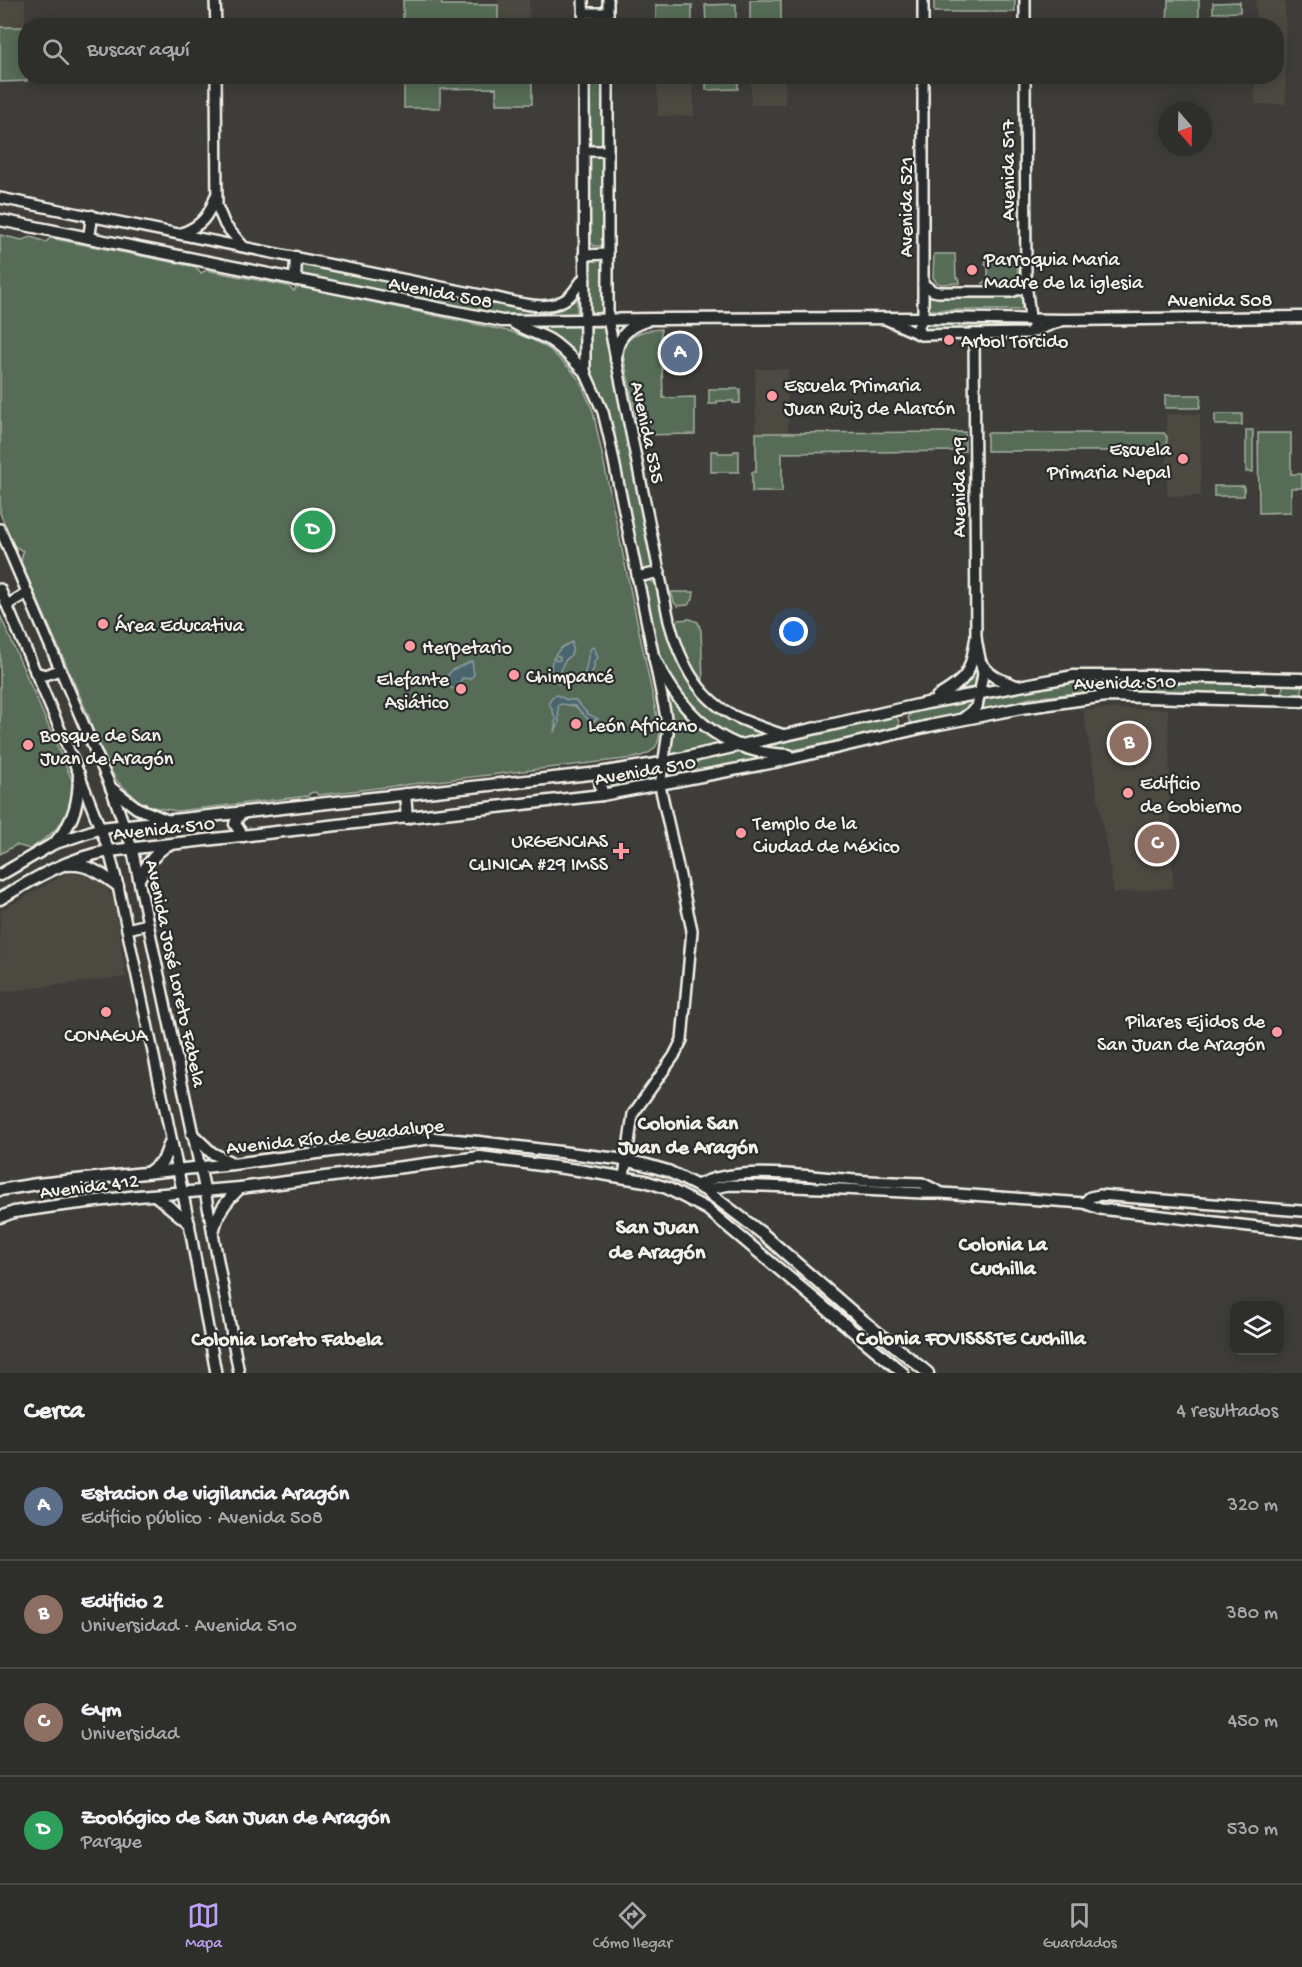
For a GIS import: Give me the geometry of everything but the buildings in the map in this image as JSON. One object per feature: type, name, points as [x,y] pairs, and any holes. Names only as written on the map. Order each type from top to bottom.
[{"type":"main road","points":[[89,238],[92,216]]},
{"type":"main road","name":"Avenida 508","points":[[0,220],[482,318],[511,321],[883,318],[1065,320],[1302,317]]},
{"type":"main road","points":[[295,280],[296,257]]},
{"type":"main road","points":[[616,360],[616,348],[624,334],[636,324],[654,319]]},
{"type":"main road","points":[[511,321],[517,326],[549,339],[570,355],[585,372]]},
{"type":"main road","points":[[927,703],[957,687],[967,674],[976,639]]},
{"type":"main road","points":[[654,657],[667,684],[696,718],[714,732],[741,747],[776,758],[787,735]]},
{"type":"main road","points":[[981,663],[989,674],[998,680],[1014,685]]},
{"type":"main road","points":[[1104,675],[1106,696]]},
{"type":"main road","name":"Avenida 510","points":[[0,875],[53,844],[101,828],[599,773],[741,747],[1014,685],[1074,676],[1104,675],[1302,679]]},
{"type":"main road","points":[[1275,700],[1276,679]]},
{"type":"main road","name":"Avenida 510","points":[[0,899],[58,866],[88,855],[109,851],[602,795],[660,786],[776,758],[805,755],[1021,708],[1106,696],[1302,701]]},
{"type":"main road","points":[[903,709],[909,731]]},
{"type":"main road","points":[[599,773],[602,795]]},
{"type":"main road","points":[[53,844],[66,831],[75,814],[79,774]]},
{"type":"main road","points":[[111,788],[137,808],[169,821]]},
{"type":"main road","points":[[405,794],[407,818]]},
{"type":"main road","points":[[243,813],[238,816],[235,824],[243,836]]},
{"type":"main road","points":[[140,879],[144,870],[160,850],[168,844]]},
{"type":"main road","points":[[58,866],[78,864],[92,868],[118,886]]},
{"type":"main road","points":[[10,869],[20,887]]},
{"type":"main road","points":[[192,1134],[212,1153],[234,1164]]},
{"type":"main road","name":"Avenida Río de Guadalupe","points":[[177,1169],[234,1164],[432,1138],[626,1160],[668,1171],[701,1187],[763,1234],[855,1314],[928,1373]]},
{"type":"main road","points":[[149,1172],[163,1161],[171,1140]]},
{"type":"main road","name":"Avenida Río de Guadalupe","points":[[182,1193],[240,1188],[480,1157],[645,1181],[667,1188],[707,1209],[903,1373]]},
{"type":"main road","name":"Avenida 412","points":[[0,1190],[177,1169]]},
{"type":"main road","points":[[213,1233],[218,1213],[240,1188]]},
{"type":"main road","name":"Avenida 412","points":[[0,1217],[14,1212],[55,1206],[182,1193]]},
{"type":"main road","points":[[156,1196],[189,1224]]},
{"type":"street","points":[[215,0],[216,18]]},
{"type":"street","points":[[583,0],[584,18]]},
{"type":"street","points":[[608,0],[608,18]]},
{"type":"street","points":[[923,0],[923,18]]},
{"type":"street","points":[[1025,0],[1025,18]]},
{"type":"street","points":[[584,14],[608,13]]},
{"type":"street","points":[[216,84],[216,195],[221,218],[243,246]]},
{"type":"street","name":"Avenida 535","points":[[584,84],[585,372],[603,412],[654,657],[668,732],[660,786],[691,924],[682,1040],[675,1056],[633,1114],[624,1177]]},
{"type":"street","name":"Avenida 535","points":[[608,84],[608,319],[676,648],[691,677],[726,711],[750,723],[787,735]]},
{"type":"street","name":"Avenida 521","points":[[921,335],[918,327],[923,318],[923,84]]},
{"type":"street","name":"Avenida 517","points":[[1025,84],[1026,282],[1030,318],[1034,326],[1029,333]]},
{"type":"street","points":[[584,151],[608,151]]},
{"type":"street","points":[[181,234],[204,221],[211,211],[216,195]]},
{"type":"street","name":"Avenida 508","points":[[0,198],[545,306],[561,302],[570,296],[585,276]]},
{"type":"street","points":[[584,255],[608,254]]},
{"type":"street","points":[[923,284],[938,292],[1011,292],[1022,288],[1026,282]]},
{"type":"street","name":"Avenida 508","points":[[883,318],[921,335],[1029,333],[1065,320]]},
{"type":"street","name":"Avenida 519","points":[[974,334],[976,639],[983,674],[981,692]]},
{"type":"street","name":"Avenida José Loreto Fabela","points":[[0,529],[111,788],[132,848],[205,1191],[239,1373]]},
{"type":"street","points":[[637,577],[660,572]]},
{"type":"street","name":"Avenida José Loreto Fabela","points":[[0,589],[79,774],[109,851],[189,1224],[216,1373]]},
{"type":"street","points":[[7,605],[27,593]]},
{"type":"street","points":[[35,672],[45,675],[60,670]]},
{"type":"street","points":[[41,684],[56,679],[65,682]]},
{"type":"street","points":[[960,720],[976,707],[981,692]]},
{"type":"street","points":[[126,929],[148,924]]},
{"type":"street","points":[[701,1187],[730,1185],[942,1192],[1084,1203],[1100,1209],[1302,1232]]},
{"type":"street","points":[[1084,1203],[1090,1197],[1100,1196],[1302,1211]]},
{"type":"shaded area","points":[[0,0],[25,0],[25,18],[18,18],[18,27],[0,27]]},
{"type":"shaded area","points":[[498,0],[529,0],[529,18],[498,18]]},
{"type":"shaded area","points":[[1255,0],[1285,0],[1286,104],[1255,104],[1254,84],[1284,84],[1284,18],[1256,18]]},
{"type":"shaded area","points":[[657,84],[693,84],[694,116],[658,116]]},
{"type":"shaded area","points":[[751,84],[785,84],[785,105],[751,105]]},
{"type":"shaded area","name":"Escuela Primaria Juan Ruiz de Alarcón","points":[[755,369],[788,369],[788,433],[756,433]]},
{"type":"shaded area","name":"Escuela Primaria Nepal","points":[[1166,414],[1200,414],[1201,496],[1167,496]]},
{"type":"shaded area","points":[[1083,709],[1168,709],[1173,888],[1114,893]]},
{"type":"shaded area","points":[[67,873],[87,875],[106,887],[114,901],[126,977],[0,992],[0,911]]},
{"type":"green space","points":[[403,0],[441,0],[442,5],[498,5],[498,18],[403,18]]},
{"type":"green space","points":[[750,0],[781,0],[781,18],[750,18]]},
{"type":"green space","points":[[934,0],[1015,0],[1015,12],[934,12]]},
{"type":"green space","points":[[1168,0],[1199,0],[1199,18],[1167,18]]},
{"type":"green space","points":[[1240,2],[1240,12],[1213,13],[1213,3]]},
{"type":"green space","points":[[736,4],[736,18],[706,18],[705,5]]},
{"type":"green space","points":[[656,5],[692,5],[692,18],[656,18]]},
{"type":"green space","points":[[0,27],[18,27],[18,81],[0,82]]},
{"type":"green space","points":[[404,84],[532,84],[532,104],[496,104],[496,88],[440,89],[440,108],[404,108]]},
{"type":"green space","points":[[588,84],[603,84],[604,141],[601,146],[590,146],[588,142]]},
{"type":"green space","points":[[706,84],[738,84],[738,89],[706,90]]},
{"type":"green space","points":[[601,155],[604,160],[604,244],[602,246],[594,246],[589,241],[589,160],[590,156]]},
{"type":"green space","points":[[0,235],[22,240],[31,237],[46,242],[50,238],[196,267],[201,273],[206,270],[288,286],[294,291],[297,286],[512,332],[549,349],[581,383],[593,411],[660,731],[658,742],[653,750],[634,758],[318,795],[315,792],[308,796],[177,811],[151,807],[138,800],[117,781],[111,771],[21,562],[23,551],[14,546],[0,513]]},
{"type":"green space","points":[[934,254],[955,254],[956,277],[960,283],[936,282],[933,277]]},
{"type":"green space","points":[[593,259],[603,261],[604,306],[603,311],[599,313],[589,312],[588,309],[588,266]]},
{"type":"green space","points":[[986,260],[1018,260],[1016,280],[983,283],[988,278]]},
{"type":"green space","points":[[302,264],[548,313],[563,309],[577,293],[577,315],[492,315],[305,277],[300,271]]},
{"type":"green space","points":[[1023,292],[1022,308],[1019,310],[927,310],[926,293],[933,297],[1016,296]]},
{"type":"green space","points":[[1028,323],[1031,329],[925,331],[920,329],[921,324]]},
{"type":"green space","points":[[580,325],[581,364],[559,338],[535,326]]},
{"type":"green space","points":[[603,327],[605,330],[654,561],[651,569],[647,571],[639,568],[588,372],[589,329]]},
{"type":"green space","points":[[661,329],[663,398],[695,397],[695,434],[640,435],[622,350],[633,336]]},
{"type":"green space","points":[[709,389],[740,389],[740,403],[717,401],[717,404],[709,404]]},
{"type":"green space","points":[[1165,395],[1201,395],[1200,408],[1165,408]]},
{"type":"green space","points":[[1215,414],[1242,414],[1242,425],[1215,425]]},
{"type":"green space","points":[[1246,430],[1253,430],[1253,472],[1246,472]]},
{"type":"green space","points":[[965,432],[965,451],[782,453],[782,492],[752,492],[752,472],[756,472],[756,433]]},
{"type":"green space","points":[[987,433],[1164,433],[1167,437],[1166,451],[987,451]]},
{"type":"green space","points":[[1258,433],[1291,433],[1291,474],[1302,474],[1302,488],[1291,488],[1291,512],[1259,513]]},
{"type":"green space","points":[[711,451],[733,453],[739,451],[739,472],[711,472]]},
{"type":"green space","points":[[1214,486],[1244,486],[1244,496],[1214,496]]},
{"type":"green space","points":[[650,580],[658,585],[672,646],[687,680],[714,709],[734,721],[769,734],[743,741],[736,739],[709,725],[677,691],[661,663],[643,586]]},
{"type":"green space","points":[[671,592],[694,592],[693,599],[688,605],[677,606]]},
{"type":"green space","name":"Bosque de San Juan de Aragón","points":[[0,615],[72,780],[72,793],[67,813],[49,836],[30,849],[16,845],[0,854]]},
{"type":"green space","points":[[690,619],[698,622],[701,631],[703,680],[689,661],[682,646],[676,622]]},
{"type":"green space","points":[[976,654],[979,672],[978,686],[959,690],[970,677]]},
{"type":"green space","points":[[1114,678],[1263,681],[1265,691],[1259,696],[1112,691],[1109,683]]},
{"type":"green space","points":[[1095,680],[1097,685],[1094,690],[1088,692],[1031,698],[979,711],[985,695],[1046,682]]},
{"type":"green space","points":[[1302,683],[1302,698],[1285,697],[1282,694],[1283,684]]},
{"type":"green space","points":[[665,690],[691,720],[724,743],[671,754],[674,733]]},
{"type":"green space","points":[[973,699],[964,712],[959,714],[915,724],[908,718],[913,710]]},
{"type":"green space","points":[[894,714],[899,725],[899,730],[895,731],[793,750],[759,746]]},
{"type":"green space","points":[[738,751],[766,758],[665,780],[671,767]]},
{"type":"green space","points":[[655,770],[652,784],[605,789],[602,780]]},
{"type":"water","points":[[572,642],[571,654],[563,664],[558,684],[552,671],[552,660],[554,657],[556,661],[560,660],[560,657],[555,655],[562,647]]},
{"type":"water","points":[[594,647],[598,658],[594,661],[594,668],[590,676],[584,676],[591,648]]},
{"type":"water","points":[[472,661],[474,675],[469,679],[462,678],[457,688],[452,689],[446,678],[452,670]]},
{"type":"water","points":[[557,695],[567,700],[575,700],[588,714],[598,719],[591,722],[575,706],[561,704],[558,706],[559,724],[554,732],[556,719],[549,703],[552,697]]},
{"type":"place","name":"Parroquia Maria Madre de la iglesia","points":[[972,270]]},
{"type":"place","name":"Arbol Torcido","points":[[949,340]]},
{"type":"place","name":"Estacion de vigilancia Aragón","points":[[680,353]]},
{"type":"place","name":"Escuela Primaria Juan Ruiz de Alarcón","points":[[772,396]]},
{"type":"place","name":"Escuela Primaria Nepal","points":[[1183,459]]},
{"type":"place","name":"Zoológico de San Juan de Aragón","points":[[313,530]]},
{"type":"place","name":"Área Educativa","points":[[103,624]]},
{"type":"place","name":"Herpetario","points":[[410,646]]},
{"type":"place","name":"Chimpancé","points":[[514,675]]},
{"type":"place","name":"Elefante Asiático","points":[[461,689]]},
{"type":"place","name":"León Africano","points":[[576,724]]},
{"type":"place","name":"Edificio 2","points":[[1129,743]]},
{"type":"place","name":"Bosque de San Juan de Aragón","points":[[28,745]]},
{"type":"place","name":"Edificio de Gobierno","points":[[1128,793]]},
{"type":"place","name":"Templo de la Ciudad de México","points":[[741,833]]},
{"type":"place","name":"Gym","points":[[1157,844]]},
{"type":"place","name":"URGENCIAS CLINICA #29 IMSS","points":[[621,851]]},
{"type":"place","name":"CONAGUA","points":[[106,1012]]},
{"type":"place","name":"Pilares Ejidos de San Juan de Aragón","points":[[1277,1032]]},
{"type":"district","name":"Colonia San Juan de Aragón","points":[[688,1134]]},
{"type":"district","name":"San Juan de Aragón","points":[[657,1238]]},
{"type":"district","name":"Colonia La Cuchilla","points":[[1003,1255]]},
{"type":"district","name":"Colonia FOVISSSTE Cuchilla","points":[[971,1337]]},
{"type":"district","name":"Colonia Loreto Fabela","points":[[287,1338]]}]
